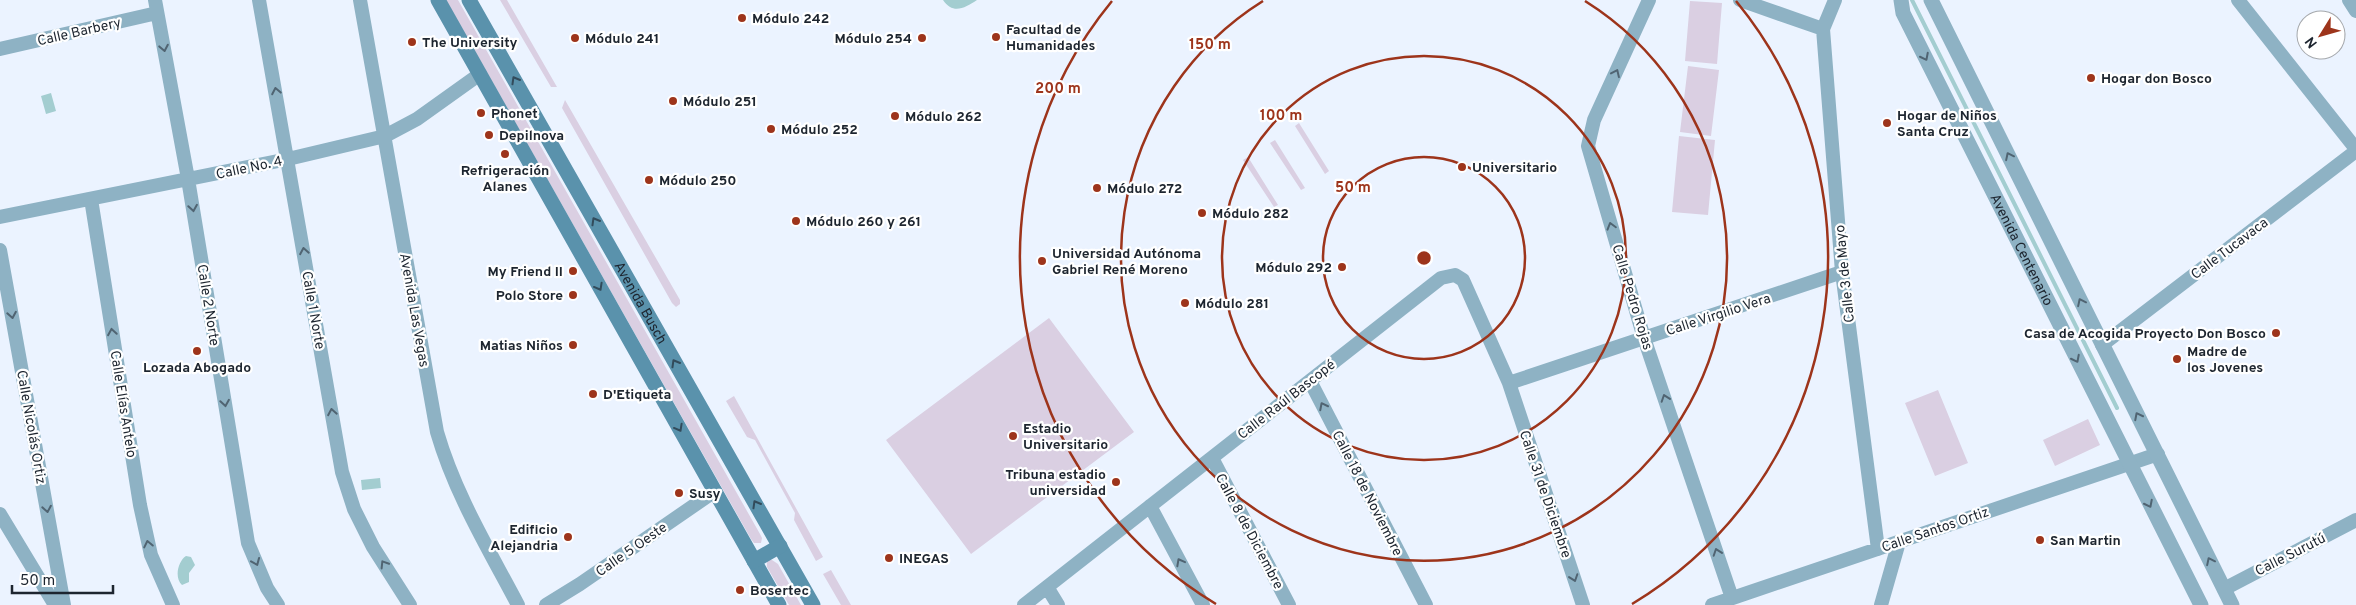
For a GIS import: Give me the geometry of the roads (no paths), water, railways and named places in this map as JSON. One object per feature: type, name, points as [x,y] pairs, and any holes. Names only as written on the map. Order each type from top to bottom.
[{"type":"main road","name":"Avenida Busch","points":[[438,0],[779,605]]},
{"type":"main road","name":"Avenida Busch","points":[[469,0],[813,605]]},
{"type":"main road","points":[[754,561],[780,546]]},
{"type":"street","name":"Calle 1 Norte","points":[[258,0],[288,159],[342,472],[354,509],[373,547],[410,605]]},
{"type":"street","name":"Avenida Las Vegas","points":[[360,0],[437,432],[447,468],[464,505],[518,605]]},
{"type":"street","name":"Calle Pedro Rojas","points":[[1649,0],[1594,120],[1588,146],[1644,338],[1732,598]]},
{"type":"street","points":[[1740,0],[1823,29]]},
{"type":"street","name":"Calle 3 de Mayo","points":[[1834,0],[1823,29],[1842,272],[1878,549]]},
{"type":"street","name":"Avenida Centenario","points":[[1901,0],[1903,14],[2201,605]]},
{"type":"street","name":"Avenida Centenario","points":[[1931,0],[2232,605]]},
{"type":"street","points":[[2238,0],[2356,150]]},
{"type":"street","points":[[2349,0],[2356,11]]},
{"type":"street","name":"Calle Barbery","points":[[0,49],[156,6]]},
{"type":"street","name":"Calle 2 Norte","points":[[156,6],[188,179],[248,543],[267,588],[278,605]]},
{"type":"street","name":"Calle No. 4","points":[[0,217],[288,159],[385,136],[417,119],[480,74]]},
{"type":"street","name":"Calle Tucavaca","points":[[2102,345],[2356,150]]},
{"type":"street","name":"Calle Elías Antelo","points":[[91,199],[140,505],[150,554],[173,605]]},
{"type":"street","name":"Calle Nicolás Ortiz","points":[[0,250],[64,605]]},
{"type":"street","name":"Calle Virgilio Vera","points":[[1509,383],[1842,272]]},
{"type":"street","name":"Calle Raúl Bascopé","points":[[1024,605],[1441,278],[1454,275],[1463,280],[1509,383]]},
{"type":"street","name":"Calle 18 de Noviembre","points":[[1310,381],[1426,605]]},
{"type":"street","name":"Calle 31 de Diciembre","points":[[1509,383],[1583,605]]},
{"type":"street","name":"Calle Santos Ortiz","points":[[1712,605],[2158,454]]},
{"type":"street","name":"Calle 8 de Diciembre","points":[[1212,458],[1289,605]]},
{"type":"street","name":"Calle 5 Oeste","points":[[546,605],[588,579],[715,491]]},
{"type":"street","points":[[1150,506],[1203,605]]},
{"type":"street","name":"Calle Surutú","points":[[2224,589],[2356,520]]},
{"type":"street","points":[[2,522],[55,605]]},
{"type":"street","points":[[1881,605],[1899,542]]},
{"type":"street","points":[[1047,587],[1058,605]]},
{"type":"waterway","points":[[1912,0],[2117,408]]},
{"type":"place","name":"Módulo 242","points":[[742,18]]},
{"type":"place","name":"Facultad de Humanidades","points":[[996,37]]},
{"type":"place","name":"Módulo 241","points":[[575,38]]},
{"type":"place","name":"Módulo 254","points":[[922,38]]},
{"type":"place","name":"The University","points":[[412,42]]},
{"type":"place","name":"Hogar don Bosco","points":[[2091,78]]},
{"type":"place","name":"Módulo 251","points":[[673,101]]},
{"type":"place","name":"Phonet","points":[[481,113]]},
{"type":"place","name":"Módulo 262","points":[[895,116]]},
{"type":"place","name":"Hogar de Niños Santa Cruz","points":[[1887,123]]},
{"type":"place","name":"Módulo 252","points":[[771,129]]},
{"type":"place","name":"Depilnova","points":[[489,135]]},
{"type":"place","name":"Refrigeración Alanes","points":[[505,154]]},
{"type":"place","name":"Universitario","points":[[1462,167]]},
{"type":"place","name":"Módulo 250","points":[[649,180]]},
{"type":"place","name":"Módulo 272","points":[[1097,188]]},
{"type":"place","name":"Módulo 282","points":[[1202,213]]},
{"type":"place","name":"Módulo 260 y 261","points":[[796,221]]},
{"type":"place","name":"Universidad Autónoma Gabriel René Moreno","points":[[1042,261]]},
{"type":"place","name":"Módulo 292","points":[[1342,267]]},
{"type":"place","name":"My Friend II","points":[[573,271]]},
{"type":"place","name":"Polo Store","points":[[573,295]]},
{"type":"place","name":"Módulo 281","points":[[1185,303]]},
{"type":"place","name":"Casa de Acogida Proyecto Don Bosco","points":[[2276,333]]},
{"type":"place","name":"Matias Niños","points":[[573,345]]},
{"type":"place","name":"Lozada Abogado","points":[[197,351]]},
{"type":"place","name":"Madre de los Jovenes","points":[[2177,359]]},
{"type":"place","name":"D'Etiqueta","points":[[593,394]]},
{"type":"place","name":"Estadio Universitario","points":[[1013,436]]},
{"type":"place","name":"Tribuna estadio universidad","points":[[1116,482]]},
{"type":"place","name":"Susy","points":[[679,493]]},
{"type":"place","name":"Edificio Alejandria","points":[[568,537]]},
{"type":"place","name":"San Martin","points":[[2040,540]]},
{"type":"place","name":"INEGAS","points":[[889,558]]},
{"type":"place","name":"Bosertec","points":[[740,590]]}]
